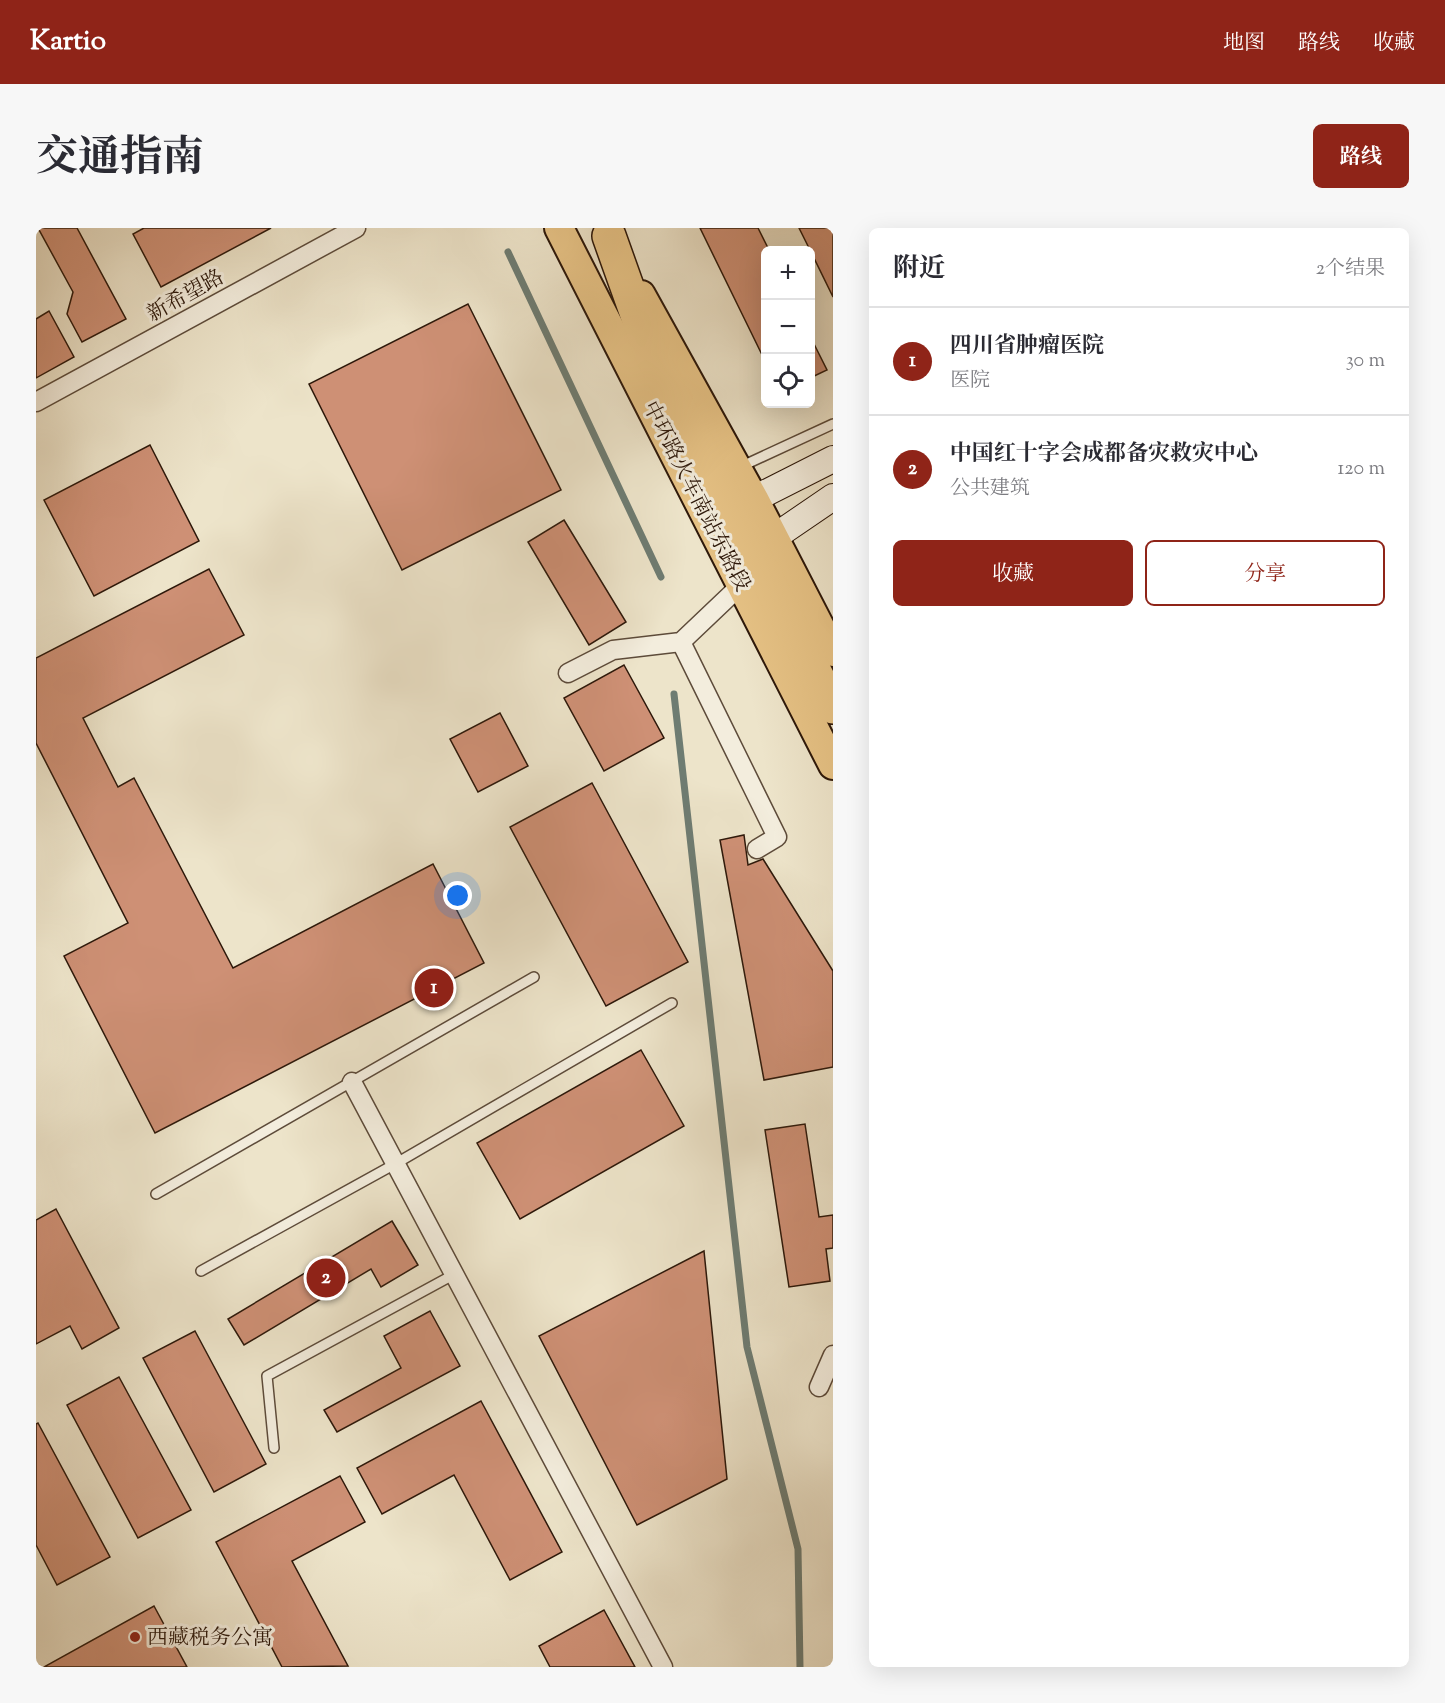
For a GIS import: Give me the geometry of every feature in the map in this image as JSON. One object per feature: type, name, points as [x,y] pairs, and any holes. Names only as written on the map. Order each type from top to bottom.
[{"type":"highway","points":[[608,232],[651,354],[828,652],[833,707]]},
{"type":"main road","name":"中环路火车南站东路段","points":[[559,228],[833,765]]},
{"type":"main road","points":[[608,232],[754,499],[828,652]]},
{"type":"street","name":"新希望路","points":[[36,402],[356,228]]},
{"type":"street","points":[[754,499],[833,459]]},
{"type":"street","points":[[773,538],[833,497]]},
{"type":"street","points":[[568,673],[613,650],[681,642],[742,584]]},
{"type":"street","points":[[681,642],[777,837],[757,849]]},
{"type":"street","points":[[352,1082],[663,1667]]},
{"type":"street","points":[[819,1387],[833,1355]]},
{"type":"lane","points":[[736,469],[833,424]]},
{"type":"lane","points":[[156,1194],[534,977]]},
{"type":"lane","points":[[201,1271],[395,1164],[672,1003]]},
{"type":"lane","points":[[274,1449],[267,1376],[453,1275]]},
{"type":"building","points":[[38,228],[77,228],[126,319],[82,342],[67,314],[73,292]]},
{"type":"building","points":[[144,228],[271,228],[161,287],[133,234]]},
{"type":"building","points":[[700,228],[758,228],[767,246],[761,246],[761,353]]},
{"type":"building","points":[[799,228],[833,228],[833,297],[815,260],[815,246],[808,246]]},
{"type":"building","points":[[468,304],[561,490],[402,570],[309,384]]},
{"type":"building","points":[[49,311],[74,357],[36,378],[36,319]]},
{"type":"building","points":[[815,346],[827,370],[815,376]]},
{"type":"building","points":[[150,445],[199,541],[94,596],[44,500]]},
{"type":"building","points":[[564,520],[626,622],[589,645],[528,542]]},
{"type":"building","points":[[209,569],[244,635],[83,718],[118,787],[134,778],[233,968],[433,864],[484,963],[155,1133],[64,956],[128,923],[36,743],[36,658]]},
{"type":"building","points":[[624,665],[664,738],[604,771],[564,698]]},
{"type":"building","points":[[500,713],[528,766],[478,792],[450,739]]},
{"type":"building","points":[[592,783],[688,962],[606,1006],[510,827]]},
{"type":"building","points":[[744,835],[748,865],[763,859],[833,971],[833,1067],[764,1080],[720,840]]},
{"type":"building","points":[[641,1050],[684,1126],[520,1219],[477,1143]]},
{"type":"building","points":[[805,1124],[819,1217],[833,1215],[833,1248],[826,1249],[830,1281],[789,1287],[765,1130]]},
{"type":"building","points":[[56,1209],[119,1328],[82,1349],[70,1326],[36,1344],[36,1220]]},
{"type":"building","points":[[392,1221],[418,1265],[381,1287],[371,1269],[244,1345],[228,1319]]},
{"type":"building","points":[[704,1251],[727,1479],[637,1525],[539,1336]]},
{"type":"building","points":[[430,1311],[460,1366],[337,1432],[324,1410],[401,1368],[384,1336]]},
{"type":"building","points":[[195,1331],[266,1464],[214,1492],[143,1358]]},
{"type":"building","points":[[119,1377],[191,1510],[138,1538],[67,1405]]},
{"type":"building","points":[[481,1401],[562,1552],[510,1580],[454,1475],[382,1514],[357,1468]]},
{"type":"building","points":[[38,1423],[110,1557],[57,1585],[36,1545],[36,1424]]},
{"type":"building","points":[[340,1476],[365,1522],[292,1561],[348,1666],[282,1667],[216,1542]]},
{"type":"building","name":"西藏税务公寓","points":[[154,1606],[187,1667],[44,1667]]},
{"type":"building","points":[[604,1610],[635,1667],[550,1667],[539,1646]]},
{"type":"waterway","points":[[508,252],[661,577]]},
{"type":"waterway","points":[[674,694],[747,1347],[798,1549],[800,1667]]},
{"type":"place","name":"四川省肿瘤医院","points":[[434,988]]},
{"type":"place","name":"中国红十字会成都备灾救灾中心","points":[[326,1278]]},
{"type":"place","name":"西藏税务公寓","points":[[135,1637]]}]
